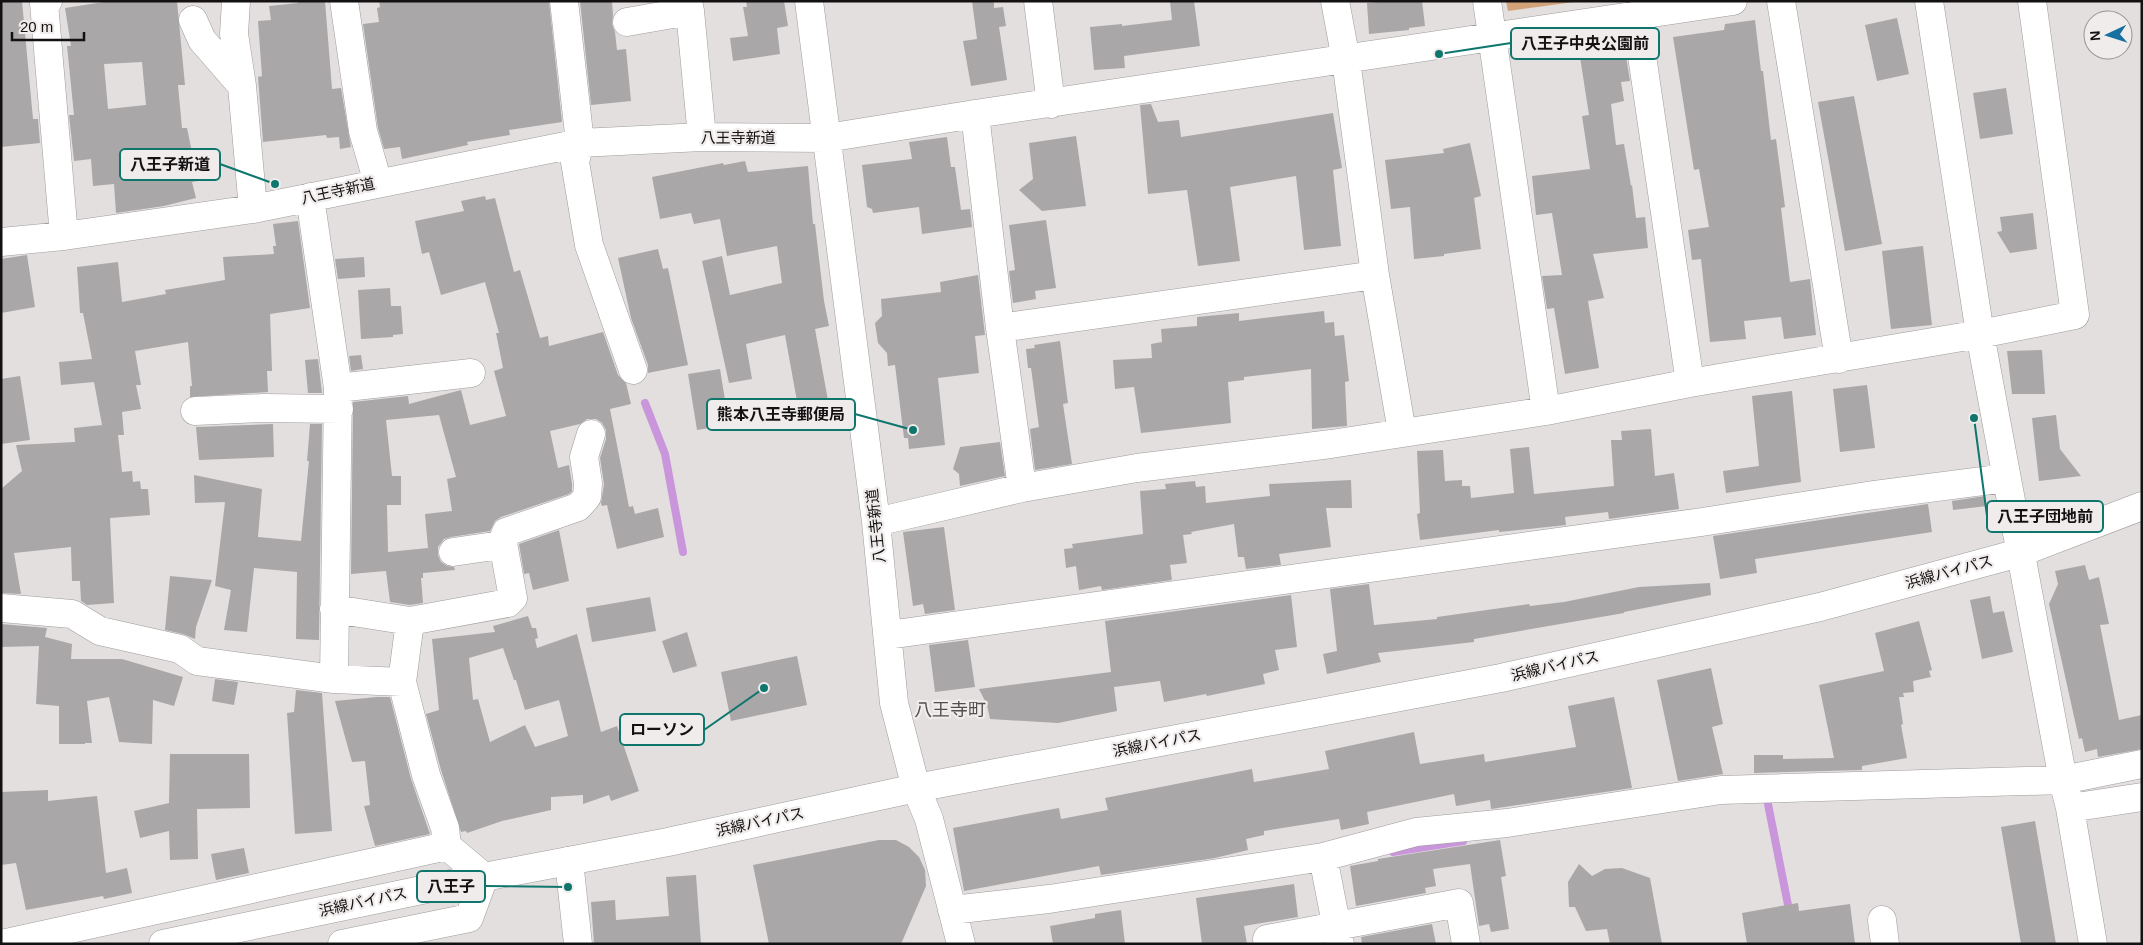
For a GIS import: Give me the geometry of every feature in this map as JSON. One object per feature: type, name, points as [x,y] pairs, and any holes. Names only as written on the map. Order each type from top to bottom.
[{"type":"main road","points":[[48,1],[44,3],[64,236]]},
{"type":"main road","points":[[236,1],[234,34],[242,86],[253,209]]},
{"type":"main road","points":[[344,1],[363,131],[378,183]]},
{"type":"main road","points":[[564,1],[580,143],[575,162],[589,245],[633,370]]},
{"type":"main road","points":[[808,1],[827,138],[975,114],[1733,1]]},
{"type":"main road","points":[[1038,1],[1051,104]]},
{"type":"main road","points":[[1335,1],[1346,60],[1375,275],[1402,432]]},
{"type":"main road","points":[[1487,1],[1546,411]]},
{"type":"main road","points":[[1781,1],[1838,358]]},
{"type":"main road","points":[[1929,1],[1980,334],[2019,553],[2070,808],[2093,944]]},
{"type":"main road","points":[[876,522],[1022,488],[1137,468],[1331,444],[1546,411],[1980,334],[2075,315],[2032,1]]},
{"type":"main road","points":[[627,22],[689,6],[702,138]]},
{"type":"main road","points":[[1636,15],[1690,384]]},
{"type":"main road","points":[[193,20],[202,40],[242,86]]},
{"type":"main road","points":[[975,114],[1000,328],[1022,488]]},
{"type":"main road","name":"八王寺新道","points":[[1,242],[64,236],[253,209],[580,143],[702,138],[827,138],[876,522],[894,703],[916,788],[929,819],[961,944]]},
{"type":"main road","points":[[310,197],[338,398],[334,679]]},
{"type":"main road","points":[[1000,328],[1375,275]]},
{"type":"main road","points":[[195,411],[264,408],[338,398],[470,373]]},
{"type":"main road","points":[[334,609],[410,621],[511,601],[513,598],[503,543],[504,534],[578,507],[587,497],[588,483],[584,457],[591,434]]},
{"type":"main road","points":[[888,635],[1702,522],[1867,496],[2006,478]]},
{"type":"main road","name":"浜線バイパス","points":[[163,944],[484,877],[668,842],[916,788],[1501,678],[1820,607],[2019,553],[2142,506]]},
{"type":"main road","points":[[453,552],[502,545],[503,543]]},
{"type":"main road","points":[[1,608],[72,614],[100,631],[180,648],[197,661],[334,679],[402,682]]},
{"type":"main road","points":[[342,944],[469,918],[484,877],[447,846],[445,828],[426,774],[402,682],[410,621]]},
{"type":"main road","points":[[952,910],[1049,899],[1323,857],[1416,832],[1507,823],[1721,790],[2063,780],[2142,764]]},
{"type":"main road","points":[[2070,808],[2142,797]]},
{"type":"main road","points":[[2,944],[447,846]]},
{"type":"main road","points":[[1323,857],[1339,935]]},
{"type":"main road","points":[[569,861],[578,944]]},
{"type":"main road","points":[[1268,944],[1267,939],[1339,935],[1459,903],[1466,944]]},
{"type":"shaded area","points":[[1506,1],[1582,1],[1508,11]]},
{"type":"building","points":[[1,1],[22,1],[33,119],[38,119],[40,143],[1,147]]},
{"type":"building","points":[[110,1],[177,1],[185,85],[178,85],[182,128],[187,128],[198,181],[192,182],[196,198],[164,206],[116,213],[114,184],[93,186],[91,159],[74,161],[69,115],[74,115],[67,46],[71,46],[65,8]],"holes":[[[142,62],[146,105],[108,109],[104,64]]]},
{"type":"building","points":[[298,1],[325,1],[332,89],[341,88],[351,147],[340,149],[339,137],[327,138],[326,135],[263,142],[258,77],[262,76],[258,21],[271,20],[269,6],[298,3]]},
{"type":"building","points":[[379,1],[549,1],[562,122],[509,130],[510,135],[467,142],[468,145],[402,159],[400,147],[384,149],[378,128],[363,24],[379,22],[377,8],[380,7]]},
{"type":"building","points":[[580,1],[612,1],[612,24],[617,50],[626,49],[631,101],[591,105]]},
{"type":"building","points":[[746,1],[784,1],[788,26],[777,28],[780,54],[733,61],[730,38],[748,36],[743,7],[747,7]]},
{"type":"building","points":[[972,1],[994,1],[994,8],[1003,7],[1006,26],[999,27],[1007,80],[971,86],[963,41],[977,39]]},
{"type":"building","points":[[1170,1],[1194,1],[1200,46],[1124,56],[1125,68],[1094,70],[1090,27],[1122,24],[1122,26],[1172,20]]},
{"type":"building","points":[[1422,1],[1425,26],[1409,28],[1409,30],[1369,34],[1367,3]]},
{"type":"building","points":[[1897,18],[1909,74],[1877,81],[1865,25]]},
{"type":"building","points":[[1755,20],[1771,140],[1776,139],[1785,207],[1781,208],[1790,282],[1810,279],[1816,335],[1784,339],[1781,317],[1744,321],[1746,339],[1710,342],[1701,259],[1692,260],[1688,230],[1709,227],[1699,169],[1694,170],[1673,37],[1724,30],[1725,24]]},
{"type":"building","points":[[1625,50],[1630,81],[1621,82],[1624,101],[1611,104],[1616,145],[1624,144],[1636,218],[1645,217],[1648,248],[1593,254],[1604,298],[1588,301],[1599,368],[1565,374],[1554,308],[1547,309],[1542,276],[1562,275],[1552,213],[1536,215],[1532,176],[1590,169],[1582,116],[1589,115],[1580,57]]},
{"type":"building","points":[[2006,88],[2013,134],[1980,139],[1973,93]]},
{"type":"building","points":[[1854,96],[1882,244],[1845,251],[1818,102]]},
{"type":"building","points":[[1151,104],[1158,122],[1179,120],[1181,137],[1333,113],[1342,168],[1333,170],[1341,246],[1304,250],[1296,176],[1230,187],[1240,261],[1198,266],[1187,190],[1148,194],[1140,105]]},
{"type":"building","points":[[1076,136],[1086,206],[1042,211],[1019,190],[1033,179],[1029,143]]},
{"type":"building","points":[[947,137],[951,167],[955,167],[961,210],[970,209],[972,227],[922,234],[919,207],[873,213],[872,209],[867,207],[862,165],[912,159],[909,142]]},
{"type":"building","points":[[1470,143],[1481,196],[1474,198],[1481,249],[1414,259],[1410,207],[1391,209],[1385,160],[1444,153],[1443,149]]},
{"type":"building","points":[[745,161],[748,172],[808,166],[813,224],[815,224],[824,301],[829,326],[815,329],[829,406],[799,412],[785,335],[746,344],[752,379],[729,383],[702,261],[722,256],[730,295],[782,283],[777,246],[727,256],[720,219],[694,224],[691,213],[660,219],[652,177],[723,163],[724,165]]},
{"type":"building","points":[[485,196],[486,200],[495,198],[514,272],[520,270],[540,338],[548,336],[549,346],[603,332],[618,375],[626,383],[631,404],[610,409],[629,507],[633,506],[635,514],[658,508],[664,537],[617,549],[607,505],[602,506],[601,503],[604,484],[600,458],[606,439],[606,430],[602,423],[596,419],[587,419],[580,424],[550,431],[558,468],[569,465],[572,491],[569,494],[501,517],[495,521],[490,531],[444,539],[438,547],[438,555],[441,562],[447,566],[454,567],[455,570],[423,573],[423,578],[421,578],[423,603],[410,605],[390,602],[386,571],[351,574],[353,402],[408,396],[409,404],[461,390],[470,425],[506,416],[494,371],[503,368],[496,333],[499,333],[485,282],[441,295],[429,252],[422,254],[415,221],[464,211],[461,201]],"holes":[[[439,415],[456,477],[447,479],[452,511],[425,514],[428,548],[388,552],[387,505],[401,505],[401,476],[392,476],[386,420]]]},
{"type":"building","points":[[2033,213],[2037,249],[2010,253],[1997,232],[2002,231],[2000,217]]},
{"type":"building","points":[[1046,220],[1056,288],[1035,291],[1036,299],[1013,303],[1009,271],[1015,270],[1009,225]]},
{"type":"building","points":[[298,221],[310,308],[270,314],[272,371],[267,371],[268,392],[190,397],[190,386],[192,386],[188,342],[135,351],[141,385],[136,385],[141,409],[122,412],[124,435],[118,435],[122,472],[132,471],[133,482],[140,481],[141,489],[148,489],[150,515],[110,518],[114,603],[87,605],[81,601],[80,581],[72,581],[71,547],[14,553],[21,594],[1,593],[1,489],[22,471],[16,445],[75,442],[74,428],[102,425],[94,382],[61,385],[59,362],[92,359],[83,313],[80,313],[77,267],[118,262],[122,302],[166,294],[165,290],[225,280],[223,257],[274,254],[273,246],[276,246],[273,224]]},
{"type":"building","points":[[1923,246],[1932,325],[1891,329],[1882,251]]},
{"type":"building","points":[[658,249],[663,269],[668,268],[688,365],[648,373],[648,365],[631,318],[618,258]]},
{"type":"building","points":[[27,255],[35,307],[1,313],[1,259]]},
{"type":"building","points":[[364,257],[365,277],[338,279],[335,259]]},
{"type":"building","points":[[978,275],[985,335],[975,336],[979,373],[938,378],[945,445],[909,449],[908,438],[904,438],[895,365],[888,366],[887,353],[878,343],[875,323],[882,316],[881,299],[941,292],[940,282]]},
{"type":"building","points":[[390,288],[391,306],[401,306],[403,334],[393,335],[393,337],[361,339],[358,290]]},
{"type":"building","points":[[1324,311],[1325,323],[1334,322],[1335,336],[1344,335],[1349,381],[1345,382],[1347,426],[1312,429],[1311,369],[1244,377],[1244,380],[1228,382],[1231,423],[1141,433],[1134,387],[1115,389],[1113,360],[1152,358],[1151,344],[1162,342],[1161,329],[1197,326],[1197,317],[1239,313],[1239,321]]},
{"type":"building","points":[[1060,341],[1068,403],[1063,404],[1072,464],[1035,470],[1030,429],[1039,427],[1031,368],[1028,368],[1026,349],[1035,348],[1034,345]]},
{"type":"building","points":[[2042,350],[2045,394],[2012,394],[2007,351]]},
{"type":"building","points":[[361,355],[363,369],[351,371],[349,356]]},
{"type":"building","points":[[318,359],[322,393],[308,393],[305,360]]},
{"type":"building","points":[[720,369],[729,425],[697,430],[688,374]]},
{"type":"building","points":[[20,376],[30,440],[1,444],[1,379]]},
{"type":"building","points":[[1867,385],[1875,448],[1840,452],[1833,389]]},
{"type":"building","points":[[1792,391],[1801,482],[1726,493],[1723,471],[1759,466],[1752,396]]},
{"type":"building","points":[[2056,415],[2060,449],[2081,476],[2039,481],[2032,418]]},
{"type":"building","points":[[273,424],[274,457],[199,460],[196,427]]},
{"type":"building","points":[[310,424],[322,424],[319,640],[296,639],[297,572],[254,568],[247,632],[224,630],[231,590],[215,586],[225,502],[195,503],[194,475],[262,489],[258,537],[301,541],[309,461],[307,461]]},
{"type":"building","points":[[1651,429],[1655,476],[1674,473],[1679,509],[1609,519],[1608,512],[1565,517],[1566,525],[1499,532],[1499,530],[1420,540],[1417,514],[1420,513],[1417,451],[1443,450],[1445,481],[1462,480],[1462,486],[1470,486],[1471,498],[1514,493],[1510,449],[1529,447],[1534,494],[1614,486],[1611,440],[1622,440],[1621,431]]},
{"type":"building","points":[[1000,442],[1005,476],[960,486],[959,474],[953,469],[960,447]]},
{"type":"building","points":[[1351,480],[1352,508],[1326,508],[1331,547],[1279,554],[1281,565],[1246,569],[1244,557],[1238,557],[1234,524],[1183,535],[1187,563],[1170,565],[1172,580],[1102,590],[1101,586],[1079,590],[1076,566],[1066,568],[1064,549],[1073,548],[1072,544],[1143,534],[1140,491],[1166,489],[1165,484],[1195,481],[1196,487],[1205,486],[1206,503],[1270,496],[1269,484]]},
{"type":"building","points":[[1985,496],[1987,506],[1953,510],[1952,501]]},
{"type":"building","points":[[1928,504],[1932,532],[1755,559],[1757,573],[1720,579],[1713,536]]},
{"type":"building","points":[[944,527],[955,610],[925,614],[923,604],[913,606],[903,532]]},
{"type":"building","points":[[559,530],[569,581],[533,590],[529,573],[524,574],[519,544]]},
{"type":"building","points":[[2085,565],[2089,580],[2099,577],[2109,624],[2100,625],[2119,720],[2142,715],[2142,749],[2098,757],[2097,749],[2085,752],[2082,738],[2079,739],[2049,604],[2058,584],[2055,571]]},
{"type":"building","points":[[170,576],[212,580],[196,627],[195,639],[165,630]]},
{"type":"building","points":[[1710,583],[1711,595],[1624,613],[1474,639],[1474,642],[1378,653],[1381,662],[1327,674],[1323,654],[1337,651],[1330,589],[1369,584],[1374,625],[1437,619],[1437,617],[1529,604],[1530,606],[1564,602],[1639,587]]},
{"type":"building","points":[[1291,595],[1297,647],[1275,650],[1279,670],[1263,674],[1265,684],[1207,696],[1206,694],[1164,702],[1160,681],[1114,687],[1117,711],[1058,723],[990,719],[987,705],[979,689],[1111,672],[1105,621]]},
{"type":"building","points":[[1990,596],[1993,613],[2004,611],[2013,652],[1982,659],[1970,600]]},
{"type":"building","points":[[650,597],[656,631],[592,642],[586,608]]},
{"type":"building","points":[[528,616],[532,628],[536,628],[538,638],[535,639],[537,648],[577,634],[601,732],[617,726],[639,791],[611,801],[609,795],[583,804],[583,795],[551,797],[551,810],[502,821],[467,833],[466,831],[461,832],[441,770],[426,714],[439,710],[432,639],[495,632],[493,626]],"holes":[[[503,648],[514,680],[516,680],[525,710],[559,700],[568,736],[535,747],[525,725],[490,742],[478,699],[473,700],[469,658]]]},
{"type":"building","points":[[1919,621],[1932,670],[1929,671],[1931,677],[1913,681],[1914,692],[1903,693],[1904,697],[1899,697],[1903,724],[1901,725],[1907,758],[1862,766],[1862,770],[1754,773],[1754,755],[1783,755],[1783,759],[1834,758],[1819,685],[1884,671],[1875,633]]},
{"type":"building","points":[[1,624],[47,628],[45,637],[72,644],[71,659],[122,659],[183,677],[174,706],[153,700],[152,744],[119,742],[109,697],[87,701],[92,743],[59,744],[59,706],[36,704],[39,646],[1,647]]},
{"type":"building","points":[[687,632],[697,666],[673,673],[662,641]]},
{"type":"building","points":[[968,640],[975,687],[935,692],[929,645]]},
{"type":"building","points":[[797,656],[807,705],[731,721],[721,672]]},
{"type":"building","points":[[1711,668],[1723,724],[1712,727],[1723,774],[1678,781],[1657,680]]},
{"type":"building","points":[[215,679],[238,682],[234,705],[212,701]]},
{"type":"building","points":[[296,690],[322,693],[332,831],[295,834],[287,713],[294,712]]},
{"type":"building","points":[[390,697],[411,779],[430,834],[375,846],[364,806],[370,805],[365,761],[352,762],[335,701]]},
{"type":"building","points":[[1614,697],[1632,788],[1491,809],[1490,800],[1456,806],[1454,794],[1367,812],[1369,824],[1341,830],[1339,819],[1264,831],[1264,835],[1246,839],[1248,850],[1215,858],[1101,875],[1099,866],[964,891],[953,828],[1059,808],[1061,819],[1108,810],[1105,798],[1252,769],[1254,782],[1329,769],[1325,751],[1414,732],[1420,764],[1484,754],[1485,762],[1576,747],[1568,706]]},
{"type":"building","points":[[170,754],[249,754],[250,808],[197,809],[198,859],[170,860],[169,831],[140,838],[134,811],[169,803]]},
{"type":"building","points":[[48,790],[48,801],[97,796],[106,873],[127,868],[132,893],[104,899],[103,896],[26,910],[16,863],[1,865],[1,792]]},
{"type":"building","points":[[2035,821],[2056,944],[2021,944],[2001,827]]},
{"type":"building","points":[[879,840],[896,840],[909,847],[919,857],[925,870],[926,886],[901,944],[769,944],[753,865]]},
{"type":"building","points":[[1500,840],[1506,876],[1501,877],[1509,929],[1491,932],[1489,924],[1479,926],[1470,864],[1433,869],[1436,886],[1425,888],[1426,893],[1356,906],[1350,866],[1378,861],[1378,859]]},
{"type":"building","points":[[244,848],[249,873],[216,880],[211,854]]},
{"type":"building","points":[[1579,864],[1592,876],[1605,869],[1622,868],[1650,878],[1662,944],[1610,944],[1607,929],[1586,931],[1575,907],[1569,907],[1568,882]]},
{"type":"building","points":[[696,875],[701,944],[594,944],[591,902],[615,900],[616,920],[669,916],[666,877]]},
{"type":"building","points":[[1294,884],[1298,917],[1244,926],[1247,944],[1202,944],[1196,898]]},
{"type":"building","points":[[1798,903],[1799,911],[1850,904],[1855,944],[1747,944],[1742,913]]},
{"type":"building","points":[[1121,910],[1125,944],[1053,944],[1050,926],[1095,918],[1095,914]]},
{"type":"building","points":[[1432,924],[1436,944],[1362,944],[1361,937]]},
{"type":"waterway","points":[[645,403],[665,454],[683,552]]},
{"type":"waterway","points":[[1767,799],[1790,915]]},
{"type":"waterway","points":[[1393,852],[1463,841]]},
{"type":"place","name":"八王子中央公園前","points":[[1439,54]]},
{"type":"place","name":"八王子新道","points":[[275,184]]},
{"type":"place","name":"八王子団地前","points":[[1974,418]]},
{"type":"place","name":"熊本八王寺郵便局","points":[[913,430]]},
{"type":"place","name":"ローソン","points":[[764,688]]},
{"type":"place","name":"八王子","points":[[568,887]]},
{"type":"district","name":"八王寺町","points":[[950,710]]}]
